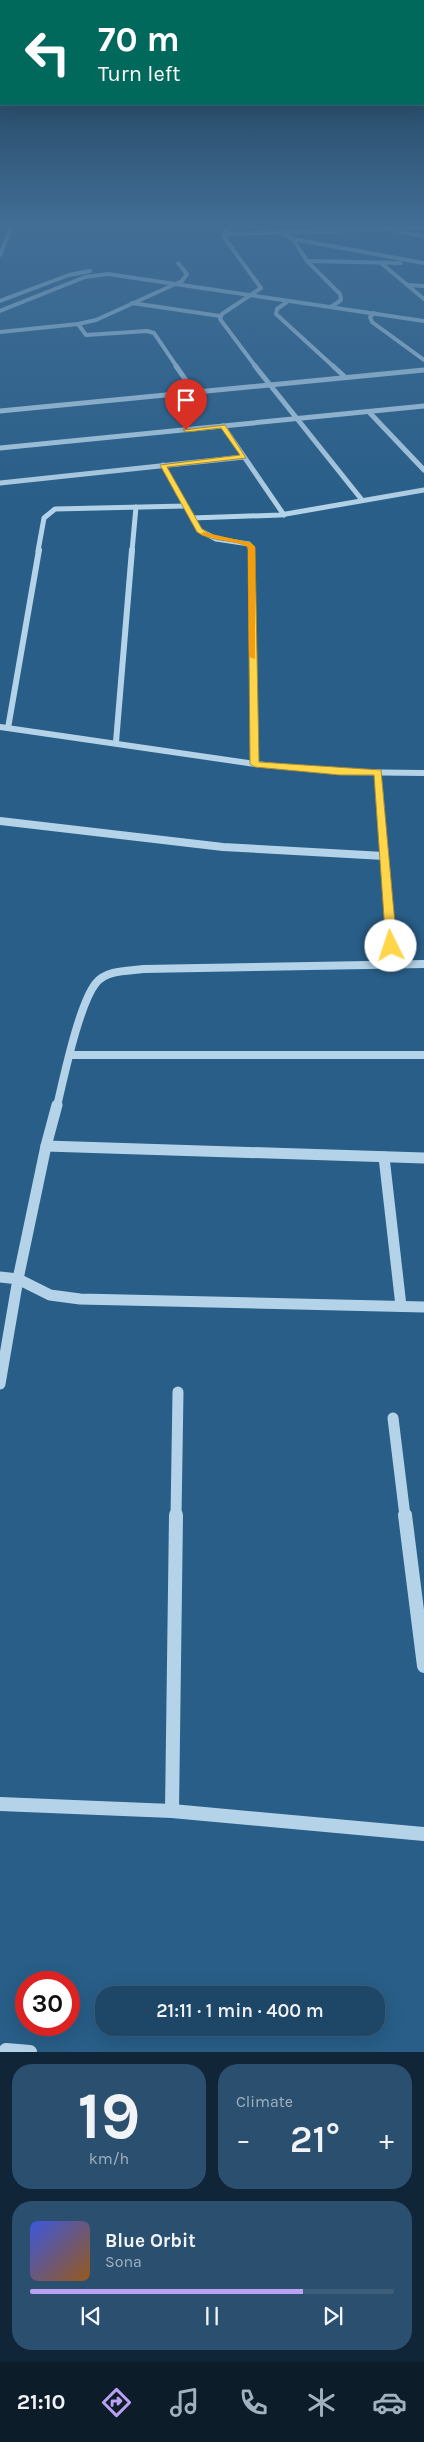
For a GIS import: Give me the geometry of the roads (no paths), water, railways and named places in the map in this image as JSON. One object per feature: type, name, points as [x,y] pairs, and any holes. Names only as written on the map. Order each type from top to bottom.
[{"type":"street","points":[[0,332],[88,322]]},
{"type":"street","points":[[222,322],[362,500]]},
{"type":"street","points":[[284,322],[345,378]]},
{"type":"street","points":[[372,322],[424,360]]},
{"type":"street","points":[[78,324],[83,333],[93,336],[146,331],[154,333],[194,392]]},
{"type":"street","points":[[0,411],[424,370]]},
{"type":"street","points":[[0,448],[424,406]]},
{"type":"street","points":[[369,412],[424,470]]},
{"type":"street","points":[[223,426],[284,515]]},
{"type":"street","points":[[0,483],[244,457]]},
{"type":"street","points":[[163,465],[185,506],[203,534],[242,542],[249,544],[251,547],[255,764]]},
{"type":"street","points":[[192,518],[252,518],[284,515],[424,490]]},
{"type":"street","points":[[8,728],[44,518],[47,513],[60,508],[185,506]]},
{"type":"street","points":[[116,742],[136,507]]},
{"type":"street","points":[[0,727],[116,742],[255,764],[340,772],[424,773]]},
{"type":"street","points":[[378,772],[392,965]]},
{"type":"street","points":[[0,821],[223,847],[384,856]]},
{"type":"street","points":[[0,1384],[18,1279],[46,1146],[84,1005],[96,983],[112,973],[143,969],[424,964]]},
{"type":"street","points":[[70,1054],[424,1055]]},
{"type":"street","points":[[46,1146],[424,1158]]},
{"type":"street","points":[[384,1157],[401,1306]]},
{"type":"street","points":[[0,1277],[18,1279],[50,1295],[80,1299],[424,1307]]},
{"type":"street","points":[[172,1811],[178,1392]]},
{"type":"street","points":[[392,1418],[424,1666]]},
{"type":"street","points":[[0,1804],[172,1811],[424,1834]]},
{"type":"street","points":[[6,2052],[6,2050],[30,2052]]}]
